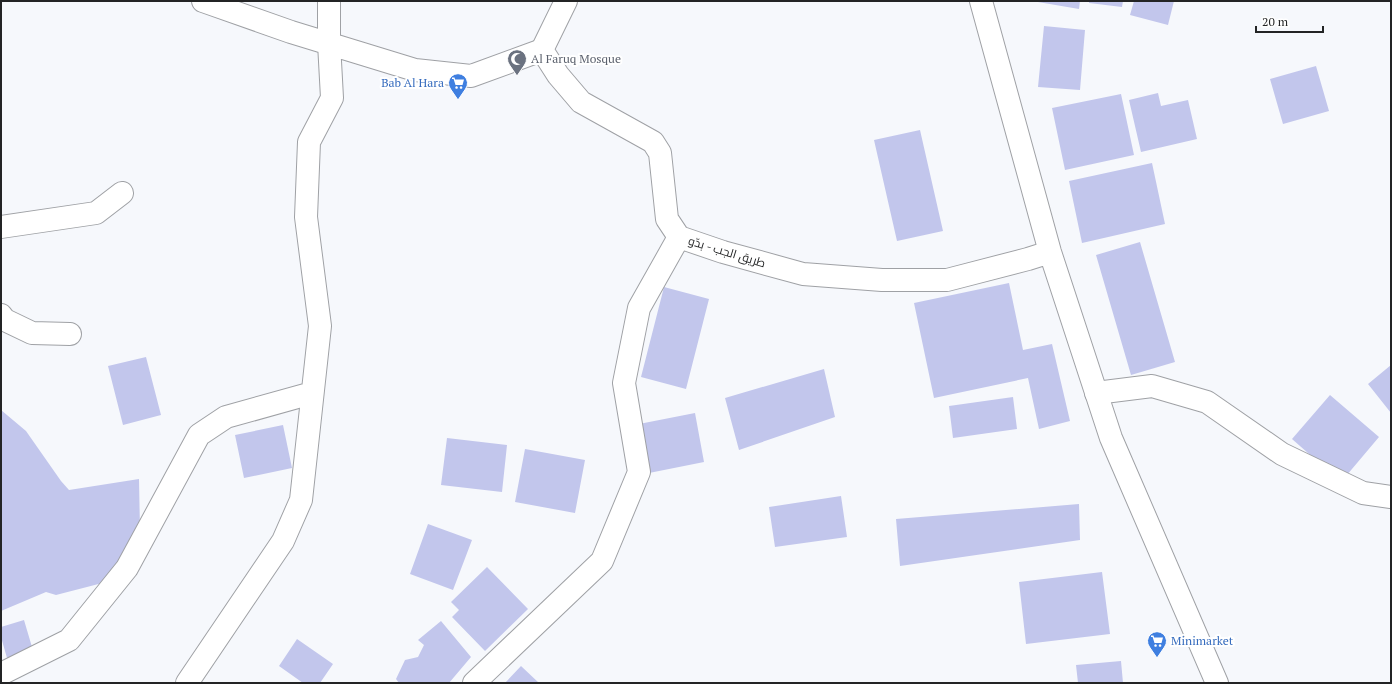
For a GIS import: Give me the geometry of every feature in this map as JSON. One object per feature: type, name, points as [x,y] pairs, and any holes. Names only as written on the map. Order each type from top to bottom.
[{"type":"street","points":[[203,1],[291,32],[415,70],[471,76],[542,50],[566,1]]},
{"type":"street","points":[[187,683],[283,541],[301,500],[320,326],[306,217],[307,187],[310,142],[332,98],[328,43],[329,1]]},
{"type":"street","points":[[981,1],[1050,252],[1111,438],[1217,683]]},
{"type":"street","name":"طريق الجب - بدّو","points":[[542,50],[558,74],[581,102],[653,142],[660,153],[667,219],[679,237],[724,252],[803,274],[882,280],[947,280],[1050,252]]},
{"type":"street","points":[[1,227],[96,213],[122,193]]},
{"type":"street","points":[[474,683],[602,561],[639,472],[624,383],[639,308],[679,237]]},
{"type":"street","points":[[1,315],[5,320],[32,333],[70,334]]},
{"type":"street","points":[[1096,394],[1152,386],[1207,402],[1282,454],[1363,492],[1391,498]]},
{"type":"street","points":[[1,674],[69,640],[127,568],[199,435],[226,417],[312,393]]},
{"type":"building","points":[[1032,1],[1080,1],[1079,9]]},
{"type":"building","points":[[1089,1],[1123,1],[1122,7],[1089,3]]},
{"type":"building","points":[[1134,1],[1174,1],[1168,25],[1130,15]]},
{"type":"building","points":[[1044,26],[1085,30],[1080,90],[1038,87]]},
{"type":"building","points":[[1316,66],[1329,111],[1283,124],[1270,79]]},
{"type":"building","points":[[1158,93],[1161,106],[1188,100],[1197,139],[1141,152],[1129,100]]},
{"type":"building","points":[[1121,94],[1134,155],[1065,170],[1052,108]]},
{"type":"building","points":[[920,130],[943,231],[897,241],[874,140]]},
{"type":"building","points":[[1152,163],[1165,224],[1082,243],[1069,181]]},
{"type":"building","points":[[1140,242],[1175,362],[1131,375],[1096,255]]},
{"type":"building","points":[[1009,283],[1023,350],[1052,344],[1070,421],[1039,429],[1028,378],[934,398],[914,303]]},
{"type":"building","points":[[664,287],[709,299],[686,389],[641,377]]},
{"type":"building","points":[[146,357],[161,415],[123,425],[108,366]]},
{"type":"building","points":[[1391,365],[1391,413],[1368,384]]},
{"type":"building","points":[[824,369],[835,417],[739,450],[725,398]]},
{"type":"building","points":[[1330,395],[1379,437],[1341,482],[1292,439]]},
{"type":"building","points":[[1013,397],[1017,429],[953,438],[949,406]]},
{"type":"building","points":[[1,410],[26,431],[69,490],[139,479],[140,530],[114,580],[56,595],[46,592],[1,611]]},
{"type":"building","points":[[695,413],[704,462],[649,473],[639,424]]},
{"type":"building","points":[[283,425],[292,468],[244,478],[235,435]]},
{"type":"building","points":[[447,438],[507,445],[502,492],[441,485]]},
{"type":"building","points":[[525,449],[585,460],[575,513],[515,502]]},
{"type":"building","points":[[841,496],[847,537],[775,547],[769,507]]},
{"type":"building","points":[[1079,504],[1080,540],[900,566],[896,519]]},
{"type":"building","points":[[428,524],[472,540],[453,590],[410,574]]},
{"type":"building","points":[[487,567],[528,609],[485,651],[452,617],[459,610],[451,602]]},
{"type":"building","points":[[1102,572],[1110,634],[1026,644],[1019,582]]},
{"type":"building","points":[[24,620],[37,664],[11,672],[1,637],[1,627]]},
{"type":"building","points":[[441,621],[471,657],[449,683],[399,683],[396,679],[405,660],[418,657],[424,645],[418,640]]},
{"type":"building","points":[[297,639],[333,664],[320,683],[303,683],[279,666]]},
{"type":"building","points":[[1121,661],[1123,683],[1078,683],[1076,665]]},
{"type":"building","points":[[521,666],[539,683],[505,683]]},
{"type":"place","name":"Al Faruq Mosque","points":[[517,76]]},
{"type":"place","name":"Bab Al Hara","points":[[458,100]]},
{"type":"place","name":"Minimarket","points":[[1157,658]]}]
